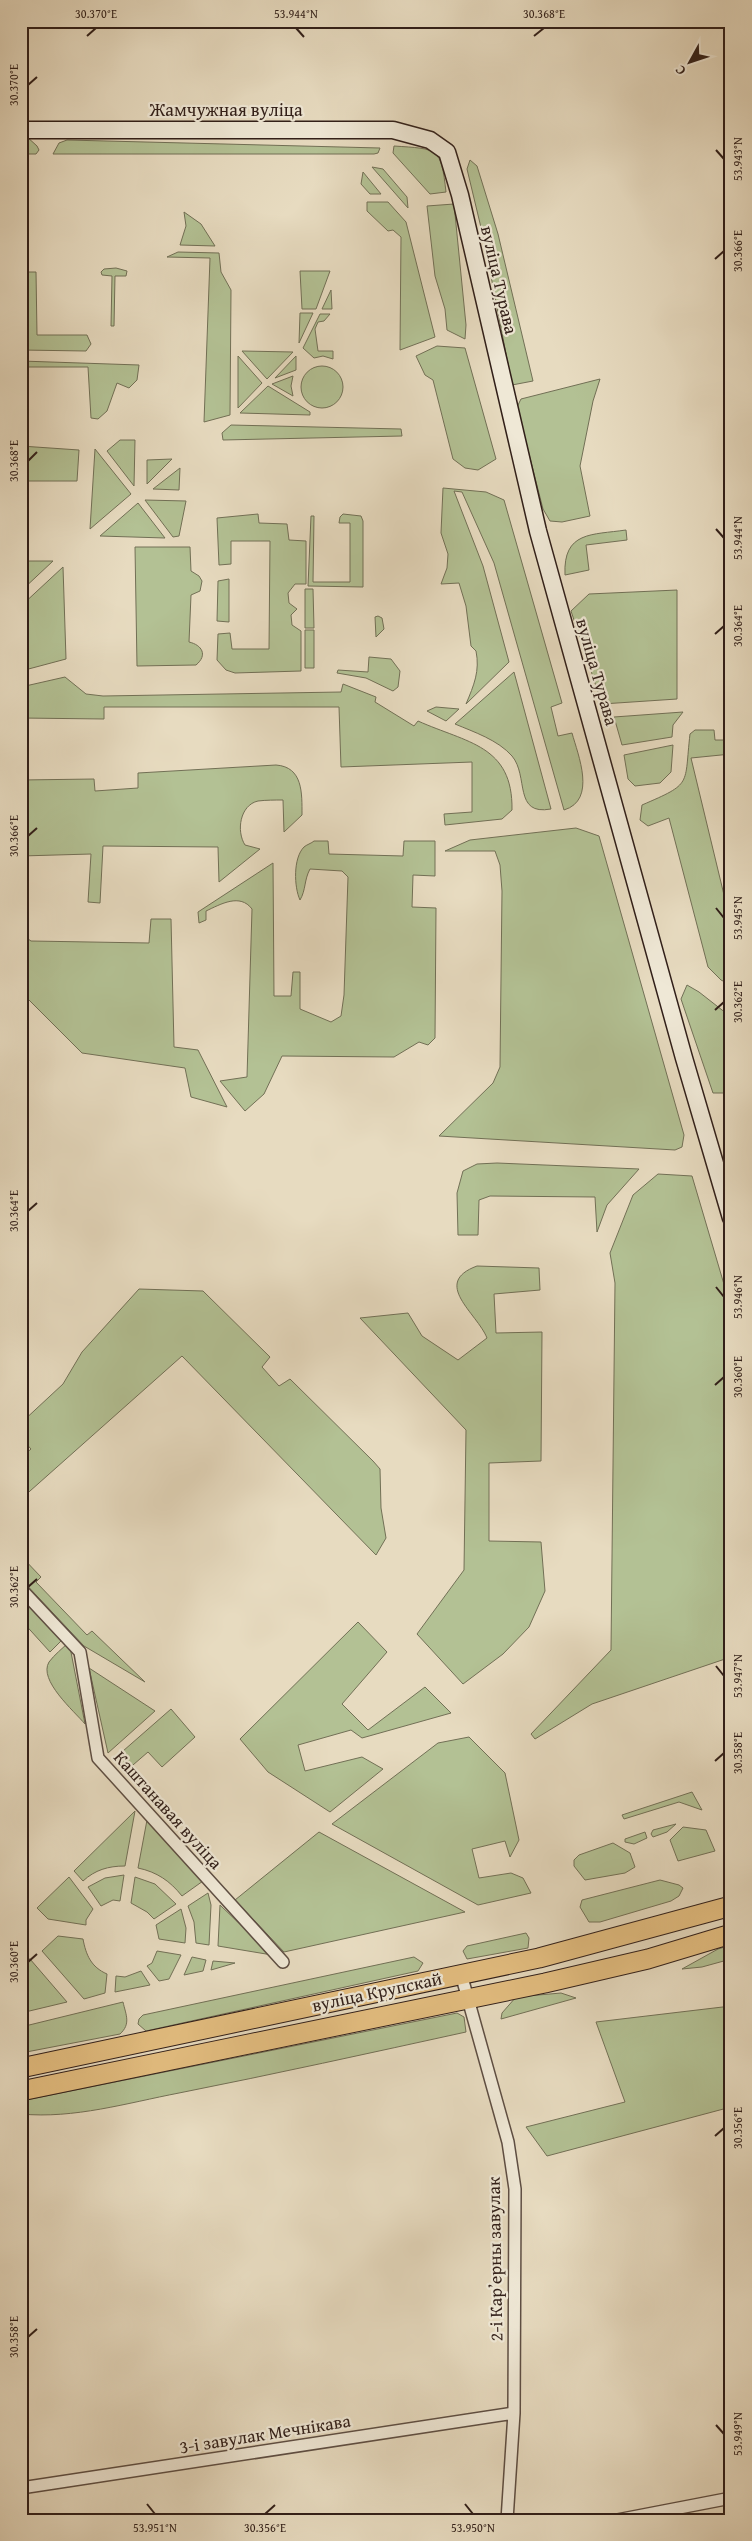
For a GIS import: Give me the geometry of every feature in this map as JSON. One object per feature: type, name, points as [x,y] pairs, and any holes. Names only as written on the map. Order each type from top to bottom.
[{"type":"main road","name":"Жамчужная вуліца","points":[[21,130],[393,130],[430,140]]},
{"type":"main road","name":"вуліца Турава","points":[[430,140],[447,152],[460,195],[504,394],[542,548],[679,1040],[731,1218]]},
{"type":"main road","name":"вуліца Крупскай","points":[[21,2068],[539,1958],[731,1906]]},
{"type":"main road","name":"вуліца Крупскай","points":[[21,2091],[468,1999],[648,1959],[731,1934]]},
{"type":"street","name":"Каштанавая вуліца","points":[[21,1589],[80,1652],[98,1758],[283,1962]]},
{"type":"street","name":"2-і Карʼерны завулак","points":[[462,1974],[508,2142],[515,2190],[514,2413],[507,2520]]},
{"type":"street","name":"3-і завулак Мечнікава","points":[[21,2488],[514,2413]]},
{"type":"street","points":[[617,2520],[731,2498]]},
{"type":"green space","points":[[26,136],[37,146],[39,150],[36,154],[21,154],[21,137]]},
{"type":"green space","points":[[67,140],[380,148],[378,153],[374,154],[53,154],[59,143]]},
{"type":"green space","points":[[394,146],[420,148],[435,153],[442,166],[446,192],[430,194],[393,153]]},
{"type":"green space","points":[[470,160],[477,166],[498,234],[533,381],[512,385],[484,240],[467,169]]},
{"type":"green space","points":[[372,167],[383,169],[407,197],[408,208]]},
{"type":"green space","points":[[363,172],[381,194],[370,194],[361,184]]},
{"type":"green space","points":[[367,202],[388,202],[406,222],[435,337],[400,350],[401,237],[393,230],[388,231],[367,211]]},
{"type":"green space","points":[[454,204],[466,325],[465,339],[447,330],[445,309],[435,276],[427,206]]},
{"type":"green space","points":[[184,212],[201,224],[215,246],[180,245],[186,226]]},
{"type":"green space","points":[[178,252],[219,253],[221,272],[231,290],[230,415],[204,422],[210,258],[167,257]]},
{"type":"green space","points":[[116,268],[127,271],[126,276],[115,276],[114,326],[111,326],[112,276],[102,275],[101,272],[104,269]]},
{"type":"green space","points":[[300,271],[330,271],[316,309],[302,309]]},
{"type":"green space","points":[[21,272],[36,272],[37,335],[87,335],[91,344],[86,351],[21,350]]},
{"type":"green space","points":[[331,290],[332,309],[322,309]]},
{"type":"green space","points":[[300,313],[313,313],[299,343]]},
{"type":"green space","points":[[320,314],[330,314],[324,321],[318,322],[315,329],[318,351],[333,351],[333,359],[323,356],[314,358],[303,348]]},
{"type":"green space","points":[[437,346],[465,348],[496,459],[478,470],[465,468],[453,459],[433,380],[425,375],[416,356]]},
{"type":"green space","points":[[242,351],[293,352],[267,379]]},
{"type":"green space","points":[[238,356],[262,383],[238,408]]},
{"type":"green space","points":[[296,356],[296,370],[275,378]]},
{"type":"green space","points":[[21,361],[139,365],[137,380],[129,388],[117,383],[107,411],[98,419],[91,418],[88,367],[21,367]]},
{"type":"green space","points":[[322,366],[337,372],[343,387],[337,402],[322,408],[307,402],[301,387],[307,372]]},
{"type":"green space","points":[[293,376],[291,386],[293,396],[272,384]]},
{"type":"green space","points":[[600,379],[593,401],[580,466],[590,516],[562,522],[550,521],[543,509],[517,407],[521,399]]},
{"type":"green space","points":[[268,386],[310,412],[310,415],[240,413]]},
{"type":"green space","points":[[231,425],[401,429],[402,436],[223,440],[222,433]]},
{"type":"green space","points":[[120,440],[135,440],[134,486],[107,451]]},
{"type":"green space","points":[[21,446],[79,450],[77,481],[21,481]]},
{"type":"green space","points":[[95,449],[131,494],[90,529]]},
{"type":"green space","points":[[172,459],[147,484],[147,460]]},
{"type":"green space","points":[[180,468],[179,490],[153,489]]},
{"type":"green space","points":[[443,488],[486,492],[504,500],[562,703],[551,707],[558,736],[572,733],[581,764],[583,787],[580,797],[574,805],[564,810],[494,563],[462,492],[454,491],[483,566],[509,662],[466,704],[476,678],[477,658],[476,651],[471,646],[466,606],[459,583],[441,584],[447,568],[448,554],[441,533]]},
{"type":"green space","points":[[145,500],[186,501],[179,536],[173,537]]},
{"type":"green space","points":[[138,503],[165,538],[100,536]]},
{"type":"green space","points":[[258,514],[259,523],[287,524],[289,540],[306,541],[306,584],[295,584],[288,593],[289,603],[297,609],[291,615],[292,625],[301,631],[301,671],[235,673],[226,670],[217,660],[218,634],[230,633],[232,649],[269,649],[270,541],[231,541],[231,564],[219,565],[217,518]]},
{"type":"green space","points":[[343,514],[361,516],[363,521],[363,587],[308,586],[311,516],[314,516],[313,582],[350,582],[350,523],[339,523],[340,517]]},
{"type":"green space","points":[[626,530],[627,540],[586,545],[589,570],[565,575],[569,550],[574,543],[591,535]]},
{"type":"green space","points":[[135,547],[190,547],[191,571],[199,576],[202,581],[200,591],[191,595],[189,642],[197,645],[202,651],[202,658],[196,665],[137,666]]},
{"type":"green space","points":[[21,561],[53,561],[21,591]]},
{"type":"green space","points":[[63,567],[66,659],[21,671],[21,606]]},
{"type":"green space","points":[[229,579],[229,622],[217,621],[218,581]]},
{"type":"green space","points":[[305,589],[313,589],[314,628],[305,628]]},
{"type":"green space","points":[[677,590],[677,699],[602,704],[571,611],[589,594]]},
{"type":"green space","points":[[375,617],[382,618],[384,629],[376,637]]},
{"type":"green space","points":[[305,630],[314,630],[314,668],[305,668]]},
{"type":"green space","points":[[369,657],[391,659],[400,671],[398,687],[393,691],[366,678],[337,673],[338,670],[368,672]]},
{"type":"green space","points":[[514,672],[551,809],[539,810],[526,801],[517,764],[506,750],[485,737],[455,724]]},
{"type":"green space","points":[[65,677],[86,694],[103,696],[341,692],[343,684],[376,697],[375,702],[414,726],[418,721],[484,749],[496,759],[505,772],[510,788],[512,810],[502,819],[445,825],[444,814],[472,812],[472,762],[341,767],[339,707],[104,707],[104,719],[21,718],[21,687]]},
{"type":"green space","points":[[436,707],[459,709],[446,721],[427,711]]},
{"type":"green space","points":[[683,712],[673,725],[672,737],[622,745],[614,717]]},
{"type":"green space","points":[[695,730],[714,730],[715,740],[731,740],[731,754],[691,758],[731,924],[731,985],[721,980],[708,967],[669,818],[648,826],[640,820],[642,805],[670,792],[683,781],[686,774],[690,734]]},
{"type":"green space","points":[[673,745],[671,772],[660,783],[635,786],[628,779],[624,755]]},
{"type":"green space","points":[[276,765],[285,767],[296,776],[301,790],[302,815],[284,832],[283,800],[267,800],[252,803],[241,819],[242,839],[245,845],[260,849],[219,882],[218,847],[103,846],[100,903],[88,902],[91,854],[21,856],[21,780],[94,779],[95,791],[138,788],[138,773]]},
{"type":"green space","points":[[576,828],[599,836],[684,1135],[682,1147],[675,1150],[439,1136],[493,1083],[500,1067],[502,891],[500,865],[495,851],[445,851],[470,840]]},
{"type":"green space","points":[[314,841],[328,841],[329,854],[403,856],[404,841],[435,841],[435,876],[413,875],[412,907],[436,908],[435,1038],[428,1045],[419,1042],[394,1057],[282,1056],[264,1094],[245,1111],[220,1081],[247,1077],[252,909],[242,902],[230,901],[206,911],[206,920],[199,923],[198,912],[273,863],[274,996],[291,996],[293,972],[300,972],[300,1009],[331,1022],[341,1016],[344,995],[348,877],[342,871],[310,869],[300,900],[296,880],[296,865],[300,852]]},
{"type":"green space","points":[[151,919],[171,919],[174,1047],[198,1050],[227,1107],[191,1097],[185,1068],[82,1053],[21,992],[21,934],[31,941],[149,943]]},
{"type":"green space","points":[[687,985],[731,1017],[731,1093],[713,1093],[681,999]]},
{"type":"green space","points":[[497,1163],[639,1169],[607,1205],[597,1232],[595,1197],[490,1196],[479,1200],[478,1235],[458,1235],[457,1193],[463,1171],[477,1164]]},
{"type":"green space","points":[[658,1174],[692,1176],[731,1308],[731,1657],[592,1704],[535,1739],[531,1734],[611,1650],[615,1283],[610,1253],[633,1195]]},
{"type":"green space","points":[[477,1266],[539,1268],[540,1290],[494,1294],[496,1333],[542,1332],[541,1461],[489,1463],[489,1541],[541,1542],[545,1591],[529,1627],[503,1654],[463,1684],[417,1634],[464,1570],[466,1430],[360,1318],[408,1313],[422,1336],[458,1360],[487,1338],[482,1328],[467,1309],[457,1290],[458,1281],[464,1273]]},
{"type":"green space","points":[[139,1289],[203,1291],[270,1357],[262,1367],[279,1386],[290,1379],[373,1461],[380,1469],[381,1508],[386,1538],[376,1555],[182,1356],[21,1499],[21,1458],[31,1449],[21,1438],[21,1423],[63,1384],[82,1352]]},
{"type":"green space","points":[[21,1556],[41,1577],[36,1582],[87,1635],[92,1631],[145,1682],[84,1646],[21,1579]]},
{"type":"green space","points":[[21,1594],[63,1639],[50,1652],[21,1620]]},
{"type":"green space","points":[[358,1622],[387,1652],[342,1704],[368,1730],[425,1687],[451,1713],[362,1738],[351,1730],[298,1745],[305,1771],[362,1757],[383,1769],[330,1812],[268,1772],[240,1739]]},
{"type":"green space","points":[[69,1642],[85,1724],[59,1695],[48,1677],[47,1669],[49,1662]]},
{"type":"green space","points":[[89,1668],[155,1711],[108,1753]]},
{"type":"green space","points":[[171,1709],[195,1737],[162,1767],[148,1752],[126,1771],[115,1758]]},
{"type":"green space","points":[[469,1737],[505,1773],[519,1840],[510,1857],[505,1841],[472,1849],[479,1878],[511,1873],[523,1878],[531,1893],[478,1905],[332,1824],[438,1743]]},
{"type":"green space","points":[[692,1792],[702,1810],[679,1802],[624,1819],[622,1815]]},
{"type":"green space","points":[[135,1811],[125,1866],[102,1869],[83,1881],[74,1871]]},
{"type":"green space","points":[[147,1820],[203,1881],[182,1896],[163,1878],[138,1868]]},
{"type":"green space","points":[[676,1824],[667,1832],[653,1837],[651,1834],[653,1830]]},
{"type":"green space","points":[[683,1827],[706,1830],[715,1851],[678,1861],[670,1840]]},
{"type":"green space","points":[[319,1832],[465,1912],[284,1952],[235,1900]]},
{"type":"green space","points":[[645,1832],[647,1838],[634,1844],[625,1842],[625,1839]]},
{"type":"green space","points":[[613,1843],[630,1853],[635,1867],[625,1873],[585,1880],[574,1866],[574,1860],[579,1855]]},
{"type":"green space","points":[[124,1875],[120,1901],[113,1900],[101,1906],[88,1887],[105,1878]]},
{"type":"green space","points":[[69,1877],[93,1909],[86,1920],[86,1925],[48,1919],[37,1908]]},
{"type":"green space","points":[[135,1877],[155,1884],[176,1904],[154,1919],[147,1912],[131,1903]]},
{"type":"green space","points":[[660,1880],[679,1885],[683,1888],[679,1896],[671,1901],[600,1922],[589,1922],[580,1907],[582,1900]]},
{"type":"green space","points":[[208,1893],[211,1905],[209,1945],[196,1943],[194,1922],[188,1906]]},
{"type":"green space","points":[[220,1905],[272,1955],[218,1946]]},
{"type":"green space","points":[[181,1909],[186,1928],[185,1943],[159,1939],[156,1925]]},
{"type":"green space","points":[[526,1933],[529,1938],[528,1948],[467,1959],[463,1951],[467,1946]]},
{"type":"green space","points":[[58,1936],[83,1939],[90,1960],[97,1968],[107,1974],[105,1993],[84,1999],[42,1951]]},
{"type":"green space","points":[[731,1945],[731,1959],[702,1967],[682,1969],[718,1949]]},
{"type":"green space","points":[[157,1951],[181,1955],[169,1979],[159,1981],[147,1966],[152,1963]]},
{"type":"green space","points":[[192,1957],[206,1960],[203,1971],[184,1975]]},
{"type":"green space","points":[[414,1957],[423,1963],[418,1971],[146,2031],[138,2024],[139,2019],[143,2015]]},
{"type":"green space","points":[[21,1959],[30,1959],[67,2002],[21,2013]]},
{"type":"green space","points":[[213,1961],[235,1963],[211,1970]]},
{"type":"green space","points":[[141,1971],[150,1985],[115,1992],[116,1976],[125,1977]]},
{"type":"green space","points":[[561,1993],[576,1998],[501,2019],[502,2013],[516,1997]]},
{"type":"green space","points":[[123,2002],[127,2023],[120,2034],[21,2053],[21,2027]]},
{"type":"green space","points":[[731,2006],[731,2107],[547,2156],[526,2127],[625,2102],[596,2022]]},
{"type":"green space","points":[[457,2013],[464,2017],[466,2032],[100,2109],[61,2114],[21,2114],[21,2101]]}]
